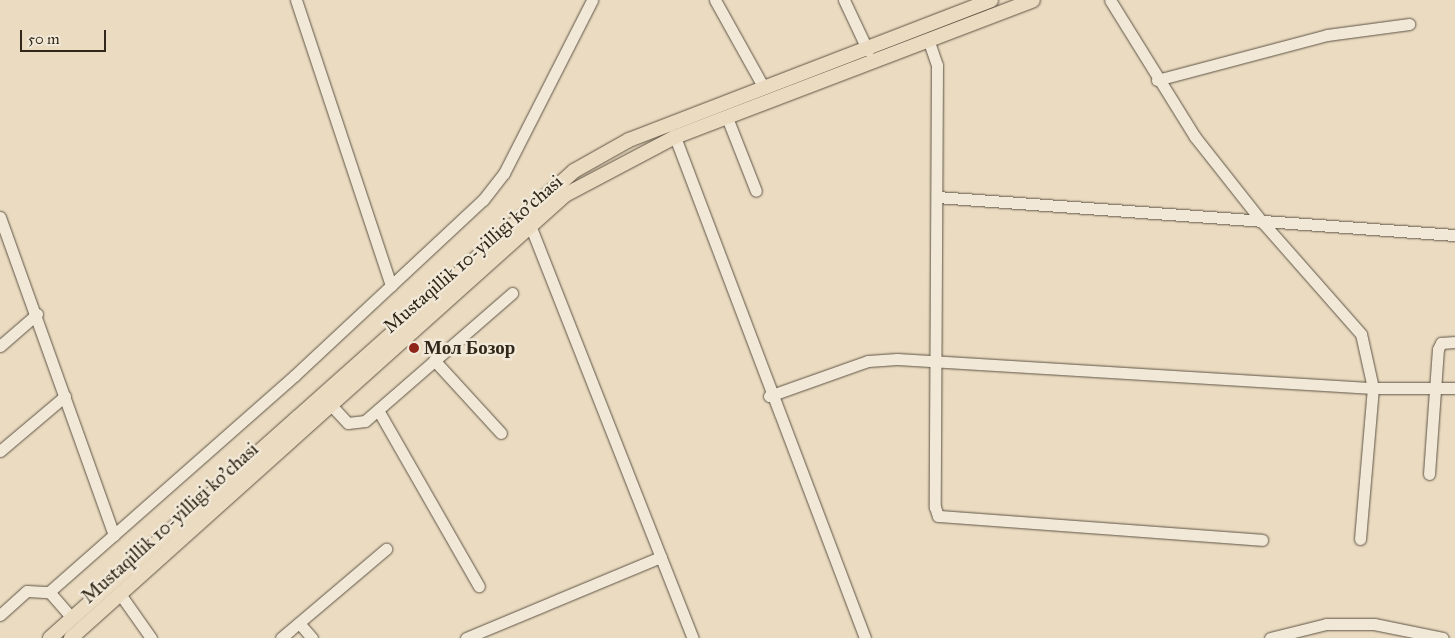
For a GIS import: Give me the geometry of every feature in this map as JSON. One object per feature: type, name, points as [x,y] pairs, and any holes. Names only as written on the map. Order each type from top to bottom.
[{"type":"main road","name":"Mustaqillik 10-yilligi ko'chasi","points":[[50,638],[524,211],[574,171],[629,140],[764,88],[868,51],[991,0]]},
{"type":"main road","name":"Mustaqillik 10-yilligi ko'chasi","points":[[71,638],[565,195],[675,137],[728,120],[928,39],[1033,0]]},
{"type":"street","points":[[296,0],[391,286]]},
{"type":"street","points":[[0,615],[28,592],[49,592],[391,286],[483,200],[504,173],[592,0]]},
{"type":"street","points":[[715,0],[764,88]]},
{"type":"street","points":[[844,0],[868,51]]},
{"type":"street","points":[[1110,0],[1157,80],[1262,223],[1361,334],[1373,388],[1360,539]]},
{"type":"street","points":[[1157,80],[1327,35],[1409,24]]},
{"type":"street","points":[[928,39],[937,64],[935,507],[938,516],[1262,540]]},
{"type":"street","points":[[728,120],[756,192]]},
{"type":"street","points":[[675,137],[769,396],[864,638]]},
{"type":"street","points":[[937,197],[1262,223],[1455,235]]},
{"type":"street","points":[[524,211],[693,638]]},
{"type":"street","points":[[0,217],[2,234],[37,314],[114,535]]},
{"type":"street","points":[[330,404],[348,423],[356,425],[378,410],[512,292]]},
{"type":"street","points":[[0,346],[37,314]]},
{"type":"street","points":[[1429,474],[1438,388],[1438,348],[1441,343],[1455,342]]},
{"type":"street","points":[[769,396],[868,361],[936,359],[1355,390],[1373,388],[1455,388]]},
{"type":"street","points":[[434,360],[501,433]]},
{"type":"street","points":[[0,451],[64,396]]},
{"type":"street","points":[[378,410],[479,586]]},
{"type":"street","points":[[281,638],[386,548]]},
{"type":"street","points":[[466,638],[661,557]]},
{"type":"street","points":[[49,592],[72,618]]},
{"type":"street","points":[[120,594],[151,638]]},
{"type":"street","points":[[299,623],[312,638]]},
{"type":"street","points":[[1270,638],[1336,624],[1374,624],[1443,638]]},
{"type":"place","name":"Мол Бозор","points":[[414,348]]}]
